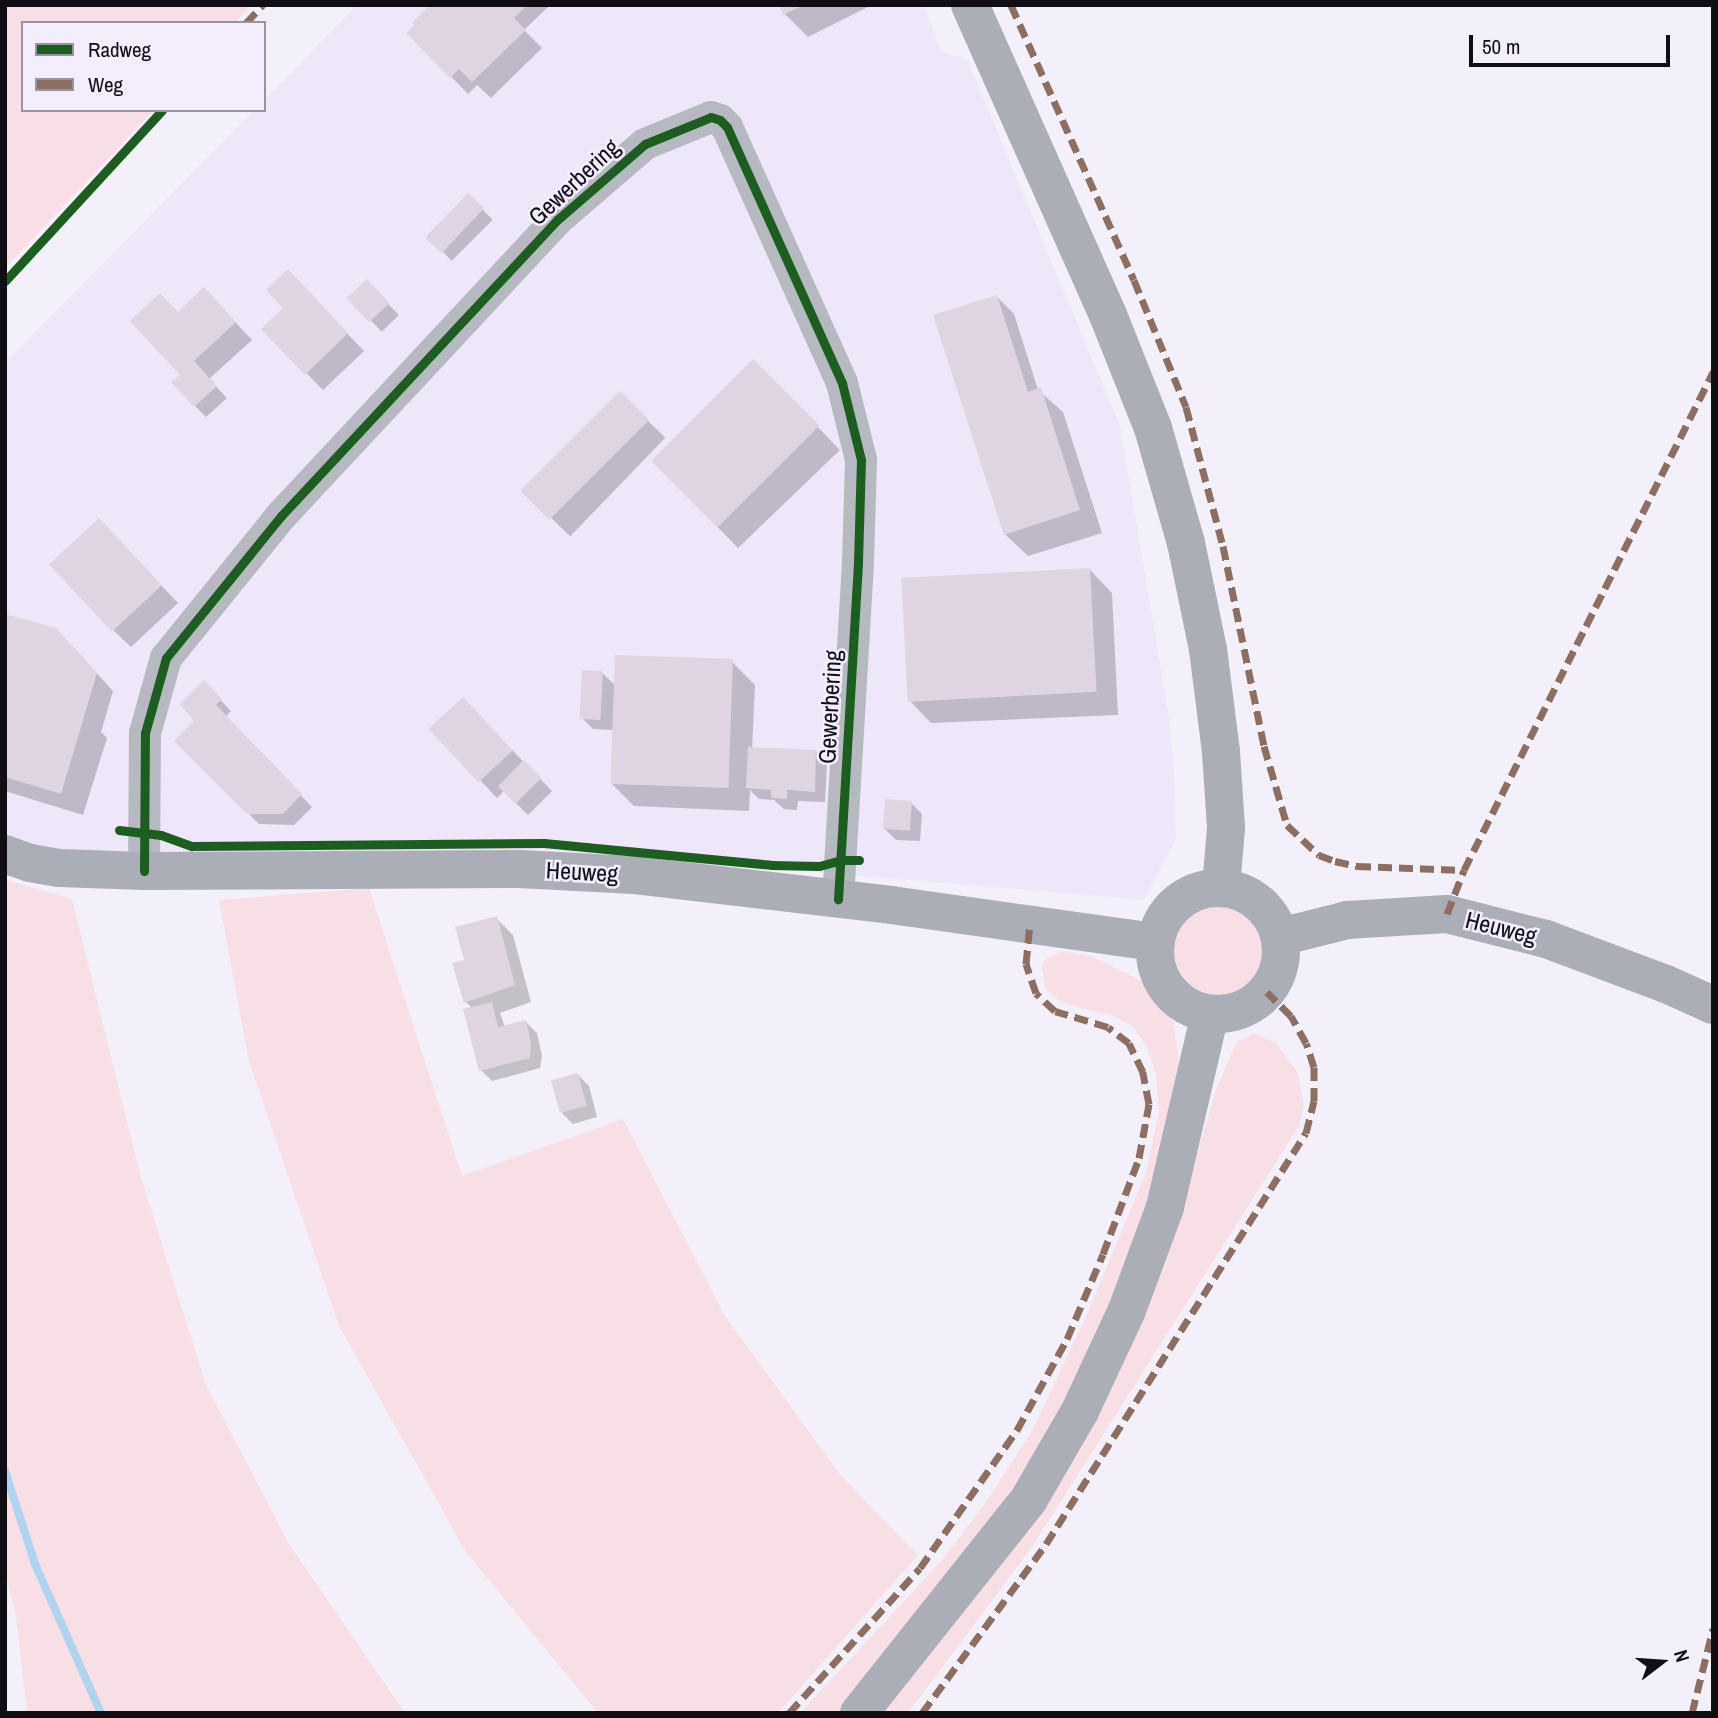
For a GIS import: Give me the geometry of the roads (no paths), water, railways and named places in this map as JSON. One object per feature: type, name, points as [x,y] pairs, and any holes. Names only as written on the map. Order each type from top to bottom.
[{"type":"main road","points":[[970,5],[1108,315],[1153,428],[1186,543],[1208,649],[1221,752],[1226,828],[1221,888]]},
{"type":"main road","name":"Heuweg","points":[[5,854],[30,863],[59,867],[144,871],[519,869],[633,876],[1030,923],[1156,942]]},
{"type":"main road","points":[[1221,888],[1241,892],[1259,902],[1272,918],[1280,936],[1279,965],[1267,992],[1241,1010],[1210,1014],[1191,1009],[1175,997],[1162,981],[1156,962],[1156,942],[1161,924],[1171,909],[1186,897],[1203,890],[1221,888]]},
{"type":"main road","name":"Heuweg","points":[[1280,936],[1347,920],[1447,914],[1546,939],[1666,984],[1713,1005]]},
{"type":"main road","points":[[859,1713],[1030,1499],[1080,1411],[1127,1310],[1165,1207],[1210,1014]]},
{"type":"street","name":"Gewerbering","points":[[144,871],[145,733],[166,659],[281,516],[557,220],[645,144],[710,117],[720,120],[727,127],[842,383],[861,460],[858,563],[838,899]]},
{"type":"waterway","points":[[5,1471],[35,1564],[101,1713]]}]
